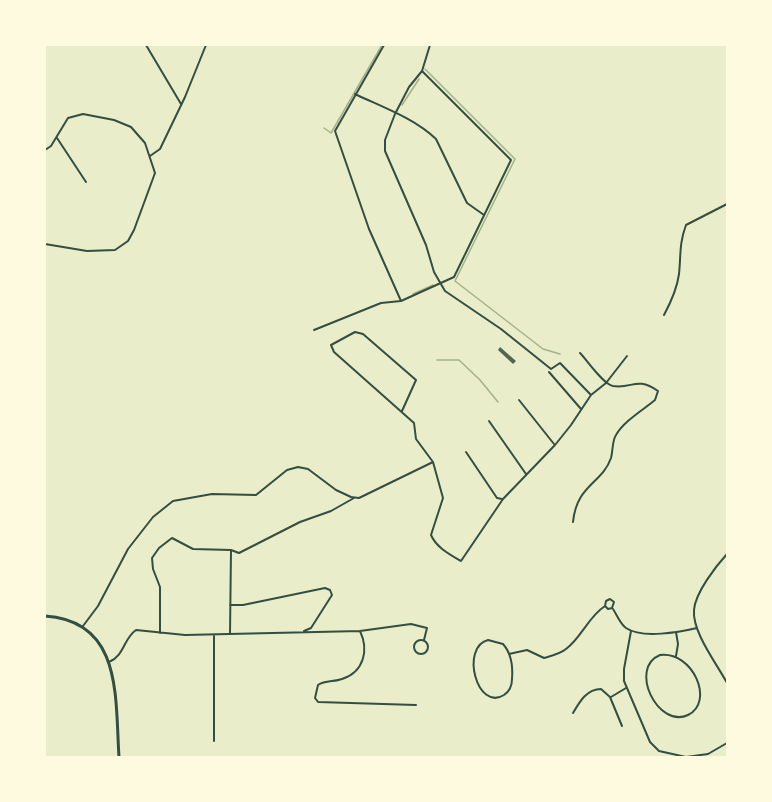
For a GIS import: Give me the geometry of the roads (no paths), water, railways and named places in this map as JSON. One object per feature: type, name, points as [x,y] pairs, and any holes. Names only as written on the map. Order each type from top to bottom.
[{"type":"street","points":[[146,45],[182,105]]},
{"type":"street","points":[[150,157],[160,149],[182,105],[206,45]]},
{"type":"street","points":[[384,45],[335,131],[369,229],[401,301]]},
{"type":"street","points":[[430,45],[422,71],[409,87],[385,140],[386,152],[426,245],[434,272],[445,291],[501,329],[551,369],[560,363],[591,395]]},
{"type":"street","points":[[314,330],[381,303],[401,301],[454,277],[511,160],[422,71]]},
{"type":"street","points":[[355,94],[430,133],[436,139],[467,204],[484,215]]},
{"type":"street","points":[[45,150],[57,138],[68,118],[83,114],[114,120],[131,127],[146,143],[155,173],[134,230],[128,240],[115,250],[87,251],[45,244]]},
{"type":"street","points":[[57,138],[86,182]]},
{"type":"street","points":[[664,315],[676,288],[679,275],[679,247],[686,225],[727,204]]},
{"type":"street","points":[[402,411],[416,380],[363,334],[355,332],[331,345],[334,352],[414,423],[416,439],[433,462],[443,498],[431,534],[432,538],[440,548],[461,561],[503,499],[555,445],[591,395],[606,383],[627,356]]},
{"type":"street","points":[[573,522],[578,500],[606,467],[611,457],[615,435],[655,400],[658,391],[642,383],[613,386],[606,383],[580,352]]},
{"type":"street","points":[[549,372],[581,409]]},
{"type":"street","points":[[519,400],[555,445]]},
{"type":"street","points":[[489,421],[526,474]]},
{"type":"street","points":[[466,452],[496,498],[503,499]]},
{"type":"street","points":[[160,633],[160,587],[153,569],[152,558],[159,548],[172,538],[193,549],[231,550],[239,553],[300,522],[331,511],[433,462]]},
{"type":"street","points":[[83,626],[98,606],[128,549],[153,517],[173,501],[212,494],[256,495],[287,470],[298,467],[308,470],[336,490],[354,498]]},
{"type":"street","points":[[230,634],[231,550]]},
{"type":"street","points":[[727,554],[710,577],[693,611],[697,628],[727,683]]},
{"type":"street","points":[[230,605],[243,605],[325,588],[330,590],[332,595],[310,628],[304,631]]},
{"type":"street","points":[[509,654],[527,650],[544,658],[563,651],[593,615],[610,599],[614,603],[612,608],[623,625],[631,631],[676,632],[697,628]]},
{"type":"street","points":[[605,606],[608,609],[612,608]]},
{"type":"street","points":[[45,616],[62,618],[83,626],[99,640],[109,662],[119,757]]},
{"type":"street","points":[[109,662],[122,653],[129,635],[136,630],[214,635],[304,631],[310,633],[360,631],[411,624],[427,628],[424,640]]},
{"type":"street","points":[[360,631],[365,641],[365,656],[361,664],[349,676],[341,680],[323,682],[318,685],[315,698],[318,702],[416,705]]},
{"type":"street","points":[[631,631],[624,669],[626,688],[647,737],[659,751],[678,756],[700,756],[716,751],[727,744]]},
{"type":"street","points":[[676,632],[678,644],[676,656]]},
{"type":"street","points":[[214,635],[214,741]]},
{"type":"street","points":[[419,640],[424,640],[428,648],[426,652],[419,654],[414,649],[414,645],[419,640]]},
{"type":"street","points":[[488,640],[499,642],[506,647],[509,654],[513,678],[509,690],[499,697],[486,695],[480,688],[475,674],[474,659],[478,645],[488,640]]},
{"type":"street","points":[[676,656],[688,666],[700,688],[697,706],[691,713],[683,716],[670,715],[661,709],[653,698],[647,682],[647,670],[655,657],[676,656]]},
{"type":"street","points":[[610,697],[626,688]]},
{"type":"street","points":[[573,712],[584,697],[594,689],[601,689],[610,697],[622,726]]},
{"type":"waterway","points":[[324,128],[331,133],[382,45]]},
{"type":"waterway","points":[[425,69],[515,159],[455,281],[543,349],[560,354]]},
{"type":"waterway","points":[[402,105],[419,79]]},
{"type":"waterway","points":[[413,294],[433,285]]},
{"type":"waterway","points":[[437,360],[459,360],[498,402]]}]
